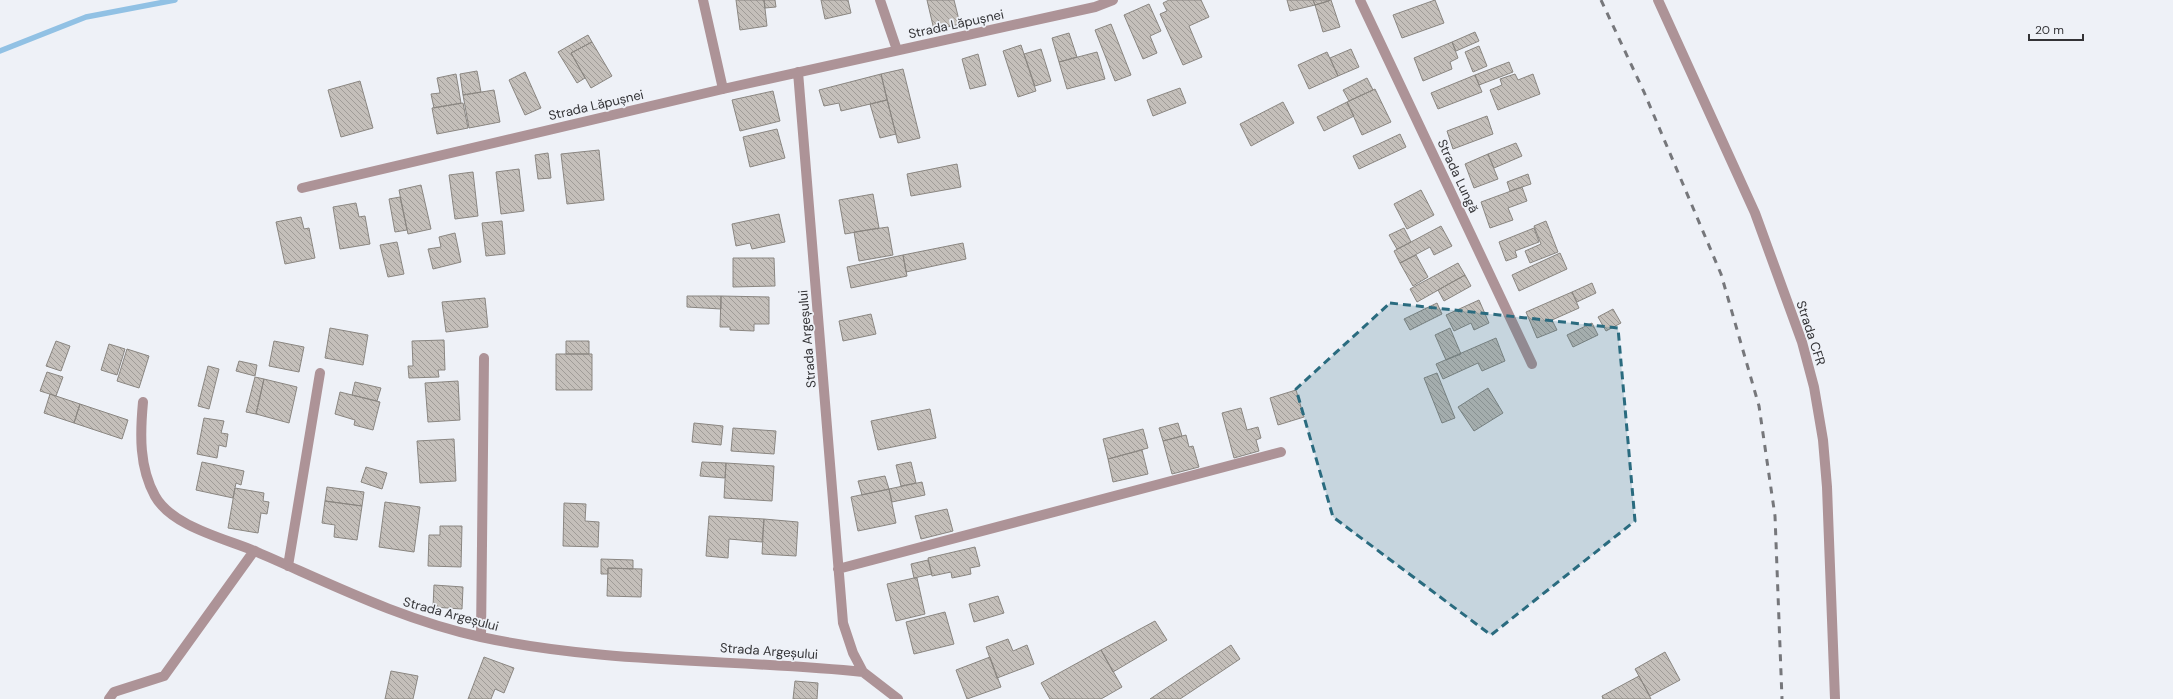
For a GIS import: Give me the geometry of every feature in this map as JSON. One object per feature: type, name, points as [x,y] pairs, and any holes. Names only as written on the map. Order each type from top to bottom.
[{"type":"street","points":[[703,0],[723,89]]},
{"type":"street","name":"Strada Lăpușnei","points":[[880,0],[897,50]]},
{"type":"street","name":"Strada Lăpușnei","points":[[302,188],[723,89],[1088,8],[1113,0]]},
{"type":"street","name":"Strada Lungă","points":[[1360,0],[1532,364]]},
{"type":"street","name":"Strada CFR","points":[[1658,0],[1755,213],[1802,342],[1814,387],[1823,440],[1827,487],[1834,699]]},
{"type":"street","name":"Strada Argeșului","points":[[798,72],[843,623],[853,653],[863,672],[898,699]]},
{"type":"street","points":[[481,637],[484,358]]},
{"type":"street","points":[[288,566],[320,374]]},
{"type":"street","name":"Strada Argeșului","points":[[143,402],[140,436],[144,467],[156,498],[180,522],[254,551],[397,613],[481,637],[559,651],[797,665],[863,672]]},
{"type":"street","points":[[838,569],[1281,452]]},
{"type":"street","points":[[109,699],[114,692],[164,676],[254,551]]},
{"type":"highlighted area","points":[[1390,303],[1618,328],[1635,521],[1491,635],[1333,517],[1296,389]]},
{"type":"building","points":[[736,0],[764,0],[767,26],[740,30]]},
{"type":"building","points":[[764,0],[775,0],[776,7],[765,8]]},
{"type":"building","points":[[821,0],[848,0],[851,13],[825,19]]},
{"type":"building","points":[[927,0],[954,0],[960,24],[934,30]]},
{"type":"building","points":[[1169,0],[1201,0],[1209,17],[1189,26],[1202,57],[1183,65],[1160,14],[1167,11],[1163,3]]},
{"type":"building","points":[[1287,0],[1313,0],[1315,5],[1290,11]]},
{"type":"building","points":[[1313,0],[1329,0],[1329,1],[1315,5]]},
{"type":"building","points":[[1331,0],[1340,27],[1323,32],[1315,5]]},
{"type":"building","points":[[1435,0],[1444,23],[1402,38],[1393,15]]},
{"type":"building","points":[[1149,4],[1161,31],[1150,36],[1157,53],[1143,59],[1124,15]]},
{"type":"building","points":[[1111,24],[1131,75],[1115,81],[1095,30]]},
{"type":"building","points":[[1475,32],[1479,41],[1456,51],[1452,42]]},
{"type":"building","points":[[1069,33],[1077,57],[1059,62],[1052,38]]},
{"type":"building","points":[[588,35],[592,42],[571,53],[585,78],[577,83],[558,52]]},
{"type":"building","points":[[592,42],[612,76],[591,88],[571,53]]},
{"type":"building","points":[[1452,42],[1458,58],[1450,62],[1452,69],[1423,81],[1414,58]]},
{"type":"building","points":[[1021,45],[1036,91],[1018,97],[1003,51]]},
{"type":"building","points":[[1479,46],[1487,66],[1473,72],[1465,52]]},
{"type":"building","points":[[1041,49],[1051,81],[1035,86],[1024,54]]},
{"type":"building","points":[[1351,49],[1359,67],[1338,76],[1330,58]]},
{"type":"building","points":[[1097,52],[1105,79],[1067,89],[1059,62]]},
{"type":"building","points":[[1327,52],[1338,76],[1309,89],[1298,65]]},
{"type":"building","points":[[978,54],[986,85],[970,89],[962,59]]},
{"type":"building","points":[[1509,62],[1513,72],[1479,85],[1475,75]]},
{"type":"building","points":[[903,69],[920,138],[898,143],[881,74]]},
{"type":"building","points":[[477,71],[481,92],[463,95],[460,74]]},
{"type":"building","points":[[525,72],[541,108],[525,115],[509,80]]},
{"type":"building","points":[[456,74],[461,103],[434,108],[431,94],[440,93],[437,78]]},
{"type":"building","points":[[881,74],[887,100],[841,111],[839,103],[824,106],[819,90]]},
{"type":"building","points":[[1515,74],[1518,80],[1533,74],[1540,94],[1498,110],[1490,90],[1502,85],[1500,79]]},
{"type":"building","points":[[1475,75],[1482,92],[1438,109],[1431,93]]},
{"type":"building","points":[[1367,78],[1373,90],[1349,101],[1343,90]]},
{"type":"building","points":[[360,81],[373,128],[341,137],[328,90]]},
{"type":"building","points":[[1180,88],[1186,103],[1153,116],[1147,100]]},
{"type":"building","points":[[1375,89],[1391,122],[1362,135],[1347,102]]},
{"type":"building","points":[[494,90],[500,122],[469,128],[463,95]]},
{"type":"building","points":[[773,91],[780,121],[740,131],[732,100]]},
{"type":"building","points":[[887,100],[896,134],[880,138],[870,104]]},
{"type":"building","points":[[1283,102],[1294,123],[1251,146],[1240,124]]},
{"type":"building","points":[[1347,102],[1354,116],[1324,131],[1317,117]]},
{"type":"building","points":[[463,103],[468,128],[437,134],[432,108]]},
{"type":"building","points":[[1487,116],[1493,134],[1453,149],[1447,131]]},
{"type":"building","points":[[777,129],[785,158],[750,167],[743,137]]},
{"type":"building","points":[[1400,134],[1406,147],[1359,169],[1353,156]]},
{"type":"building","points":[[1516,143],[1522,156],[1494,168],[1488,154]]},
{"type":"building","points":[[599,150],[604,200],[567,204],[561,154]]},
{"type":"building","points":[[548,153],[551,178],[538,179],[535,155]]},
{"type":"building","points":[[1488,154],[1498,179],[1474,188],[1465,164]]},
{"type":"building","points":[[957,164],[961,187],[911,196],[907,174]]},
{"type":"building","points":[[519,169],[524,211],[501,214],[496,172]]},
{"type":"building","points":[[473,172],[478,216],[455,219],[449,175]]},
{"type":"building","points":[[1528,174],[1531,184],[1510,191],[1507,182]]},
{"type":"building","points":[[421,185],[431,229],[408,234],[399,190]]},
{"type":"building","points":[[1522,187],[1527,201],[1508,208],[1513,220],[1490,228],[1481,202]]},
{"type":"building","points":[[1421,190],[1434,215],[1407,229],[1394,204]]},
{"type":"building","points":[[873,194],[879,228],[845,234],[839,200]]},
{"type":"building","points":[[400,197],[407,230],[395,232],[389,199]]},
{"type":"building","points":[[356,203],[359,217],[365,216],[370,244],[340,249],[333,207]]},
{"type":"building","points":[[779,214],[785,242],[752,249],[750,243],[736,246],[732,224]]},
{"type":"building","points":[[301,217],[304,229],[309,228],[315,258],[285,264],[276,222]]},
{"type":"building","points":[[502,221],[505,254],[486,256],[482,223]]},
{"type":"building","points":[[1546,221],[1558,252],[1530,263],[1525,251],[1541,244],[1534,226]]},
{"type":"building","points":[[1441,226],[1452,246],[1434,255],[1430,247],[1400,263],[1394,251]]},
{"type":"building","points":[[888,227],[893,255],[859,261],[854,232]]},
{"type":"building","points":[[1404,228],[1411,242],[1397,249],[1389,235]]},
{"type":"building","points":[[1534,228],[1539,242],[1515,251],[1517,257],[1506,261],[1499,242]]},
{"type":"building","points":[[455,233],[461,262],[433,269],[428,249],[441,247],[439,237]]},
{"type":"building","points":[[397,242],[404,274],[388,277],[380,245]]},
{"type":"building","points":[[963,243],[966,259],[906,272],[903,255]]},
{"type":"building","points":[[1560,253],[1567,269],[1519,291],[1512,275]]},
{"type":"building","points":[[903,255],[907,276],[851,288],[847,267]]},
{"type":"building","points":[[1416,255],[1428,277],[1413,286],[1400,263]]},
{"type":"building","points":[[733,258],[774,258],[775,286],[733,287]]},
{"type":"building","points":[[1458,263],[1465,275],[1417,302],[1410,289]]},
{"type":"building","points":[[1465,275],[1471,286],[1444,301],[1438,290]]},
{"type":"building","points":[[1592,283],[1596,293],[1577,302],[1572,292]]},
{"type":"building","points":[[1572,292],[1579,308],[1552,320],[1557,330],[1537,338],[1526,312]]},
{"type":"building","points":[[687,296],[721,296],[721,309],[687,307]]},
{"type":"building","points":[[721,296],[769,297],[769,324],[754,324],[754,331],[730,330],[730,327],[720,327]]},
{"type":"building","points":[[485,298],[488,327],[446,332],[442,302]]},
{"type":"building","points":[[1479,300],[1489,323],[1474,330],[1471,323],[1454,331],[1446,315]]},
{"type":"building","points":[[1437,303],[1442,314],[1410,330],[1404,319]]},
{"type":"building","points":[[1613,309],[1621,323],[1606,331],[1598,317]]},
{"type":"building","points":[[871,314],[876,334],[843,341],[839,321]]},
{"type":"building","points":[[1592,323],[1598,335],[1573,347],[1567,335]]},
{"type":"building","points":[[330,328],[368,335],[363,365],[325,358]]},
{"type":"building","points":[[1450,328],[1461,354],[1446,360],[1435,335]]},
{"type":"building","points":[[1496,338],[1505,361],[1482,371],[1478,363],[1443,379],[1436,364]]},
{"type":"building","points":[[444,340],[445,370],[438,370],[439,377],[409,378],[408,366],[413,366],[412,341]]},
{"type":"building","points":[[56,341],[70,346],[61,371],[46,366]]},
{"type":"building","points":[[274,341],[304,347],[299,372],[269,366]]},
{"type":"building","points":[[566,341],[589,341],[589,354],[566,354]]},
{"type":"building","points":[[109,344],[125,349],[117,375],[101,370]]},
{"type":"building","points":[[127,349],[149,356],[139,388],[117,381]]},
{"type":"building","points":[[556,354],[592,354],[592,390],[556,390]]},
{"type":"building","points":[[239,361],[257,365],[255,376],[236,371]]},
{"type":"building","points":[[208,366],[219,369],[209,409],[198,406]]},
{"type":"building","points":[[47,372],[63,377],[56,396],[40,391]]},
{"type":"building","points":[[1437,373],[1455,418],[1442,423],[1424,378]]},
{"type":"building","points":[[255,377],[264,379],[256,414],[246,412]]},
{"type":"building","points":[[264,379],[297,387],[289,423],[256,414]]},
{"type":"building","points":[[458,381],[460,420],[428,422],[425,383]]},
{"type":"building","points":[[355,382],[381,388],[377,401],[352,395]]},
{"type":"building","points":[[1488,388],[1503,413],[1474,431],[1458,407]]},
{"type":"building","points":[[1296,390],[1304,417],[1278,425],[1270,398]]},
{"type":"building","points":[[340,392],[380,402],[373,430],[354,425],[355,420],[335,414]]},
{"type":"building","points":[[50,394],[80,404],[74,423],[44,413]]},
{"type":"building","points":[[80,404],[128,420],[122,439],[74,423]]},
{"type":"building","points":[[1241,408],[1247,430],[1258,427],[1261,438],[1256,440],[1259,451],[1234,458],[1222,413]]},
{"type":"building","points":[[930,409],[936,438],[878,450],[871,421]]},
{"type":"building","points":[[204,418],[224,421],[221,433],[228,434],[226,447],[219,445],[217,458],[197,454]]},
{"type":"building","points":[[694,423],[723,426],[721,445],[692,442]]},
{"type":"building","points":[[1178,423],[1182,436],[1163,441],[1159,428]]},
{"type":"building","points":[[733,428],[776,431],[774,454],[731,451]]},
{"type":"building","points":[[1143,429],[1148,448],[1108,459],[1103,439]]},
{"type":"building","points":[[1186,435],[1189,447],[1193,446],[1199,467],[1172,474],[1163,441]]},
{"type":"building","points":[[454,439],[456,481],[420,483],[417,441]]},
{"type":"building","points":[[1142,450],[1148,474],[1113,482],[1108,459]]},
{"type":"building","points":[[202,462],[244,471],[241,485],[236,483],[233,498],[196,490]]},
{"type":"building","points":[[702,462],[726,463],[725,478],[700,476]]},
{"type":"building","points":[[911,462],[916,483],[901,486],[896,465]]},
{"type":"building","points":[[726,463],[774,466],[772,501],[724,498]]},
{"type":"building","points":[[366,467],[387,473],[382,489],[361,482]]},
{"type":"building","points":[[885,476],[889,489],[862,495],[858,481]]},
{"type":"building","points":[[922,482],[925,495],[892,502],[889,489]]},
{"type":"building","points":[[327,487],[364,492],[362,506],[325,501]]},
{"type":"building","points":[[235,488],[264,493],[263,501],[269,502],[267,514],[261,513],[258,533],[228,528]]},
{"type":"building","points":[[889,489],[896,523],[858,531],[851,497]]},
{"type":"building","points":[[325,501],[362,506],[357,540],[334,537],[335,525],[322,523]]},
{"type":"building","points":[[385,502],[420,507],[414,552],[379,547]]},
{"type":"building","points":[[564,503],[586,504],[585,521],[599,522],[598,547],[563,546]]},
{"type":"building","points":[[947,509],[953,531],[921,539],[915,516]]},
{"type":"building","points":[[709,516],[764,519],[762,542],[729,539],[728,558],[706,556]]},
{"type":"building","points":[[764,519],[798,522],[796,556],[762,554]]},
{"type":"building","points":[[440,526],[462,526],[461,567],[428,566],[429,535],[440,535]]},
{"type":"building","points":[[975,547],[980,566],[970,568],[971,574],[952,578],[951,572],[932,576],[928,558]]},
{"type":"building","points":[[601,559],[633,560],[633,569],[608,568],[608,574],[601,574]]},
{"type":"building","points":[[928,560],[932,574],[914,578],[911,564]]},
{"type":"building","points":[[608,568],[642,569],[641,597],[607,596]]},
{"type":"building","points":[[917,578],[925,614],[896,621],[887,584]]},
{"type":"building","points":[[434,585],[463,587],[462,609],[433,607]]},
{"type":"building","points":[[998,596],[1004,613],[974,622],[969,604]]},
{"type":"building","points":[[945,612],[954,644],[914,654],[906,622]]},
{"type":"building","points":[[1155,621],[1167,640],[1113,672],[1101,650]]},
{"type":"building","points":[[1008,639],[1013,651],[1027,645],[1034,664],[997,678],[986,647]]},
{"type":"building","points":[[1231,645],[1240,659],[1180,699],[1150,699]]},
{"type":"building","points":[[1101,650],[1122,687],[1101,699],[1050,699],[1041,683]]},
{"type":"building","points":[[1665,652],[1680,680],[1650,696],[1635,669]]},
{"type":"building","points":[[484,657],[514,668],[504,693],[495,689],[491,699],[468,699]]},
{"type":"building","points":[[990,657],[1001,687],[967,699],[956,670]]},
{"type":"building","points":[[391,671],[418,676],[413,699],[385,699]]},
{"type":"building","points":[[1639,676],[1651,699],[1603,699],[1602,696]]},
{"type":"building","points":[[795,681],[818,683],[817,699],[793,699]]},
{"type":"waterway","points":[[0,51],[86,17],[175,0]]},
{"type":"railway","points":[[1601,0],[1644,92],[1721,274],[1759,406],[1775,516],[1782,699]]}]
